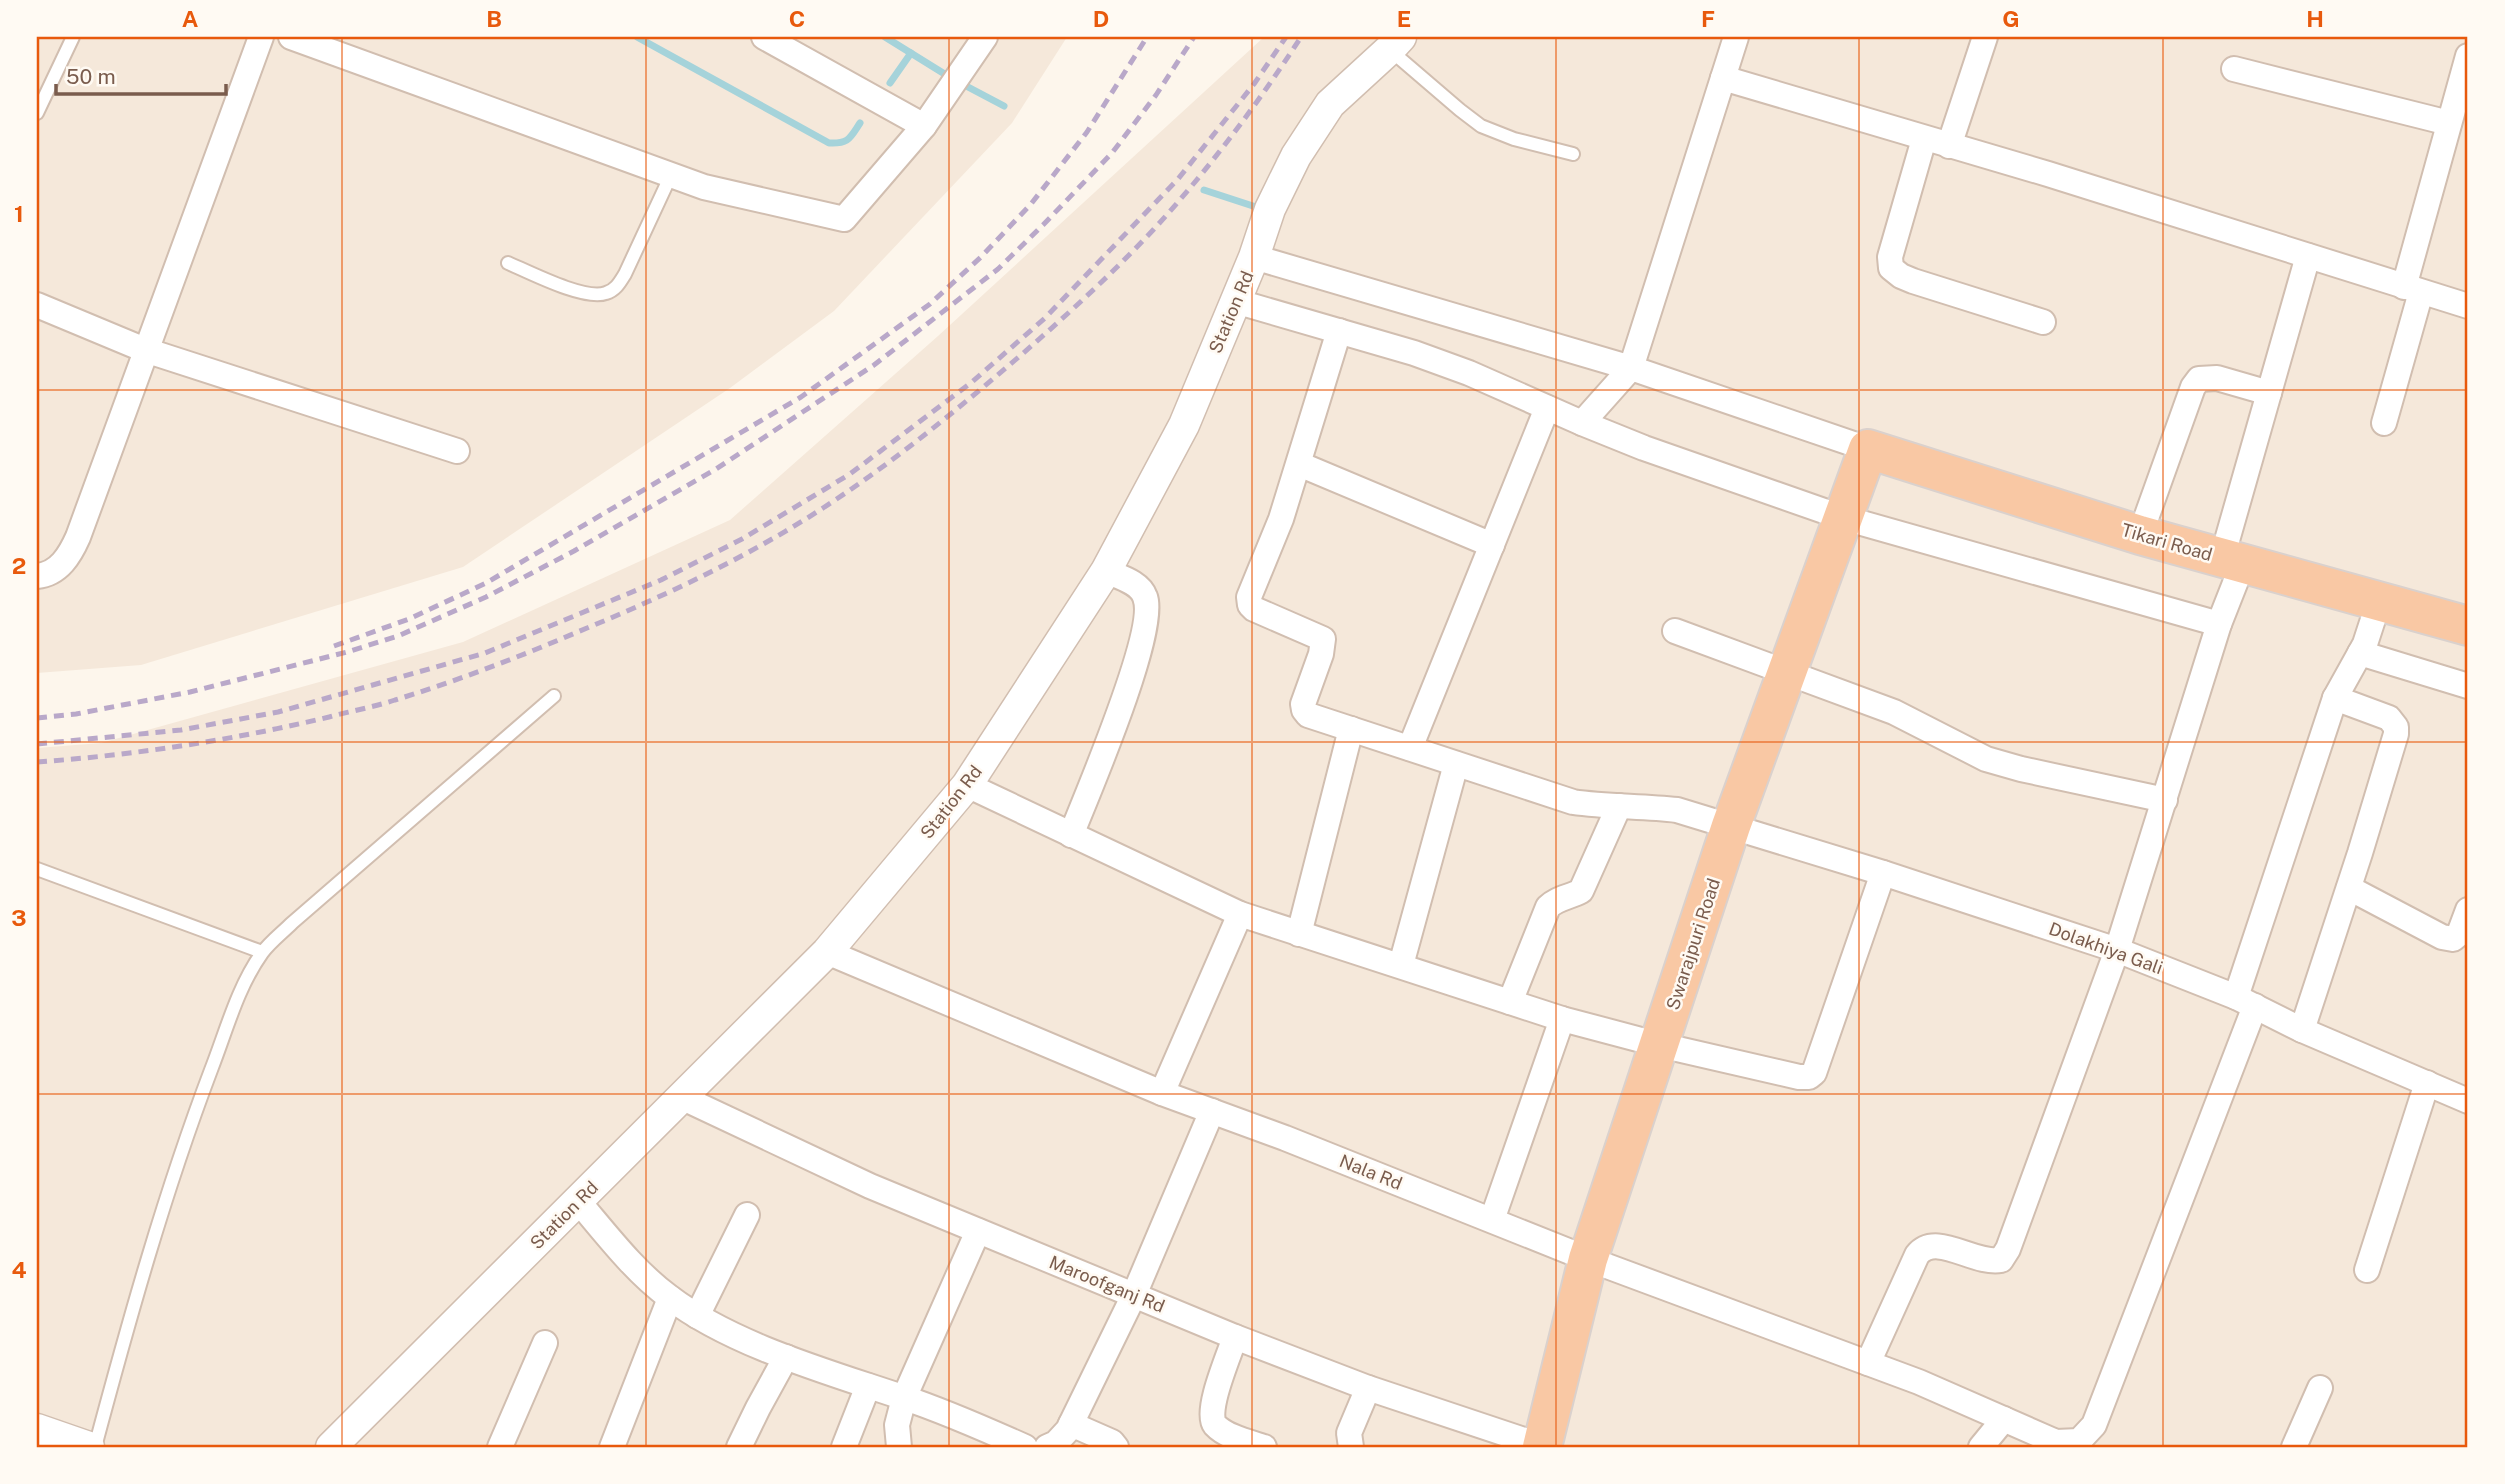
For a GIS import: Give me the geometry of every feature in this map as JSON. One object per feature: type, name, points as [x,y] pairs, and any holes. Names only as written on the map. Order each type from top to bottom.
[{"type":"highway","name":"Swarajpuri Road","points":[[1543,1447],[1588,1259],[1731,826],[1868,449]]},
{"type":"highway","name":"Tikari Road","points":[[1868,449],[2140,535],[2468,626]]},
{"type":"street","points":[[37,576],[45,575],[67,561],[79,537],[261,37]]},
{"type":"street","points":[[291,37],[704,187],[844,219],[924,127],[985,37]]},
{"type":"street","points":[[764,37],[924,127]]},
{"type":"street","points":[[1582,423],[1631,368],[1736,37]]},
{"type":"street","points":[[1949,146],[1984,37]]},
{"type":"street","name":"Station Rd","points":[[331,1447],[827,952],[967,785],[1107,570],[1184,425],[1254,257],[1270,209],[1296,156],[1330,104],[1396,43]]},
{"type":"street","points":[[2384,423],[2449,123],[2468,56]]},
{"type":"street","points":[[2234,69],[2449,123]]},
{"type":"street","points":[[1723,78],[2061,178],[2468,306]]},
{"type":"street","points":[[1924,139],[1890,257],[1891,268],[1913,281],[2043,323]]},
{"type":"street","points":[[1868,1363],[1923,1247],[1935,1245],[1991,1262],[2001,1260],[2008,1250],[2117,950],[2219,624],[2269,393],[2308,256]]},
{"type":"street","points":[[1254,257],[1631,368],[1868,449]]},
{"type":"street","points":[[1236,301],[1414,353],[1469,373],[1644,448],[1844,518],[2219,624]]},
{"type":"street","points":[[37,305],[145,350],[457,451]]},
{"type":"street","points":[[1339,331],[1299,464],[1492,545]]},
{"type":"street","points":[[2140,535],[2193,387],[2199,379],[2217,378],[2269,393]]},
{"type":"street","points":[[1410,748],[1547,408]]},
{"type":"street","name":"Dolakhiya Gali","points":[[1299,464],[1282,519],[1252,589],[1250,605],[1323,639],[1321,654],[1303,705],[1308,715],[1573,802],[1676,810],[1883,873],[2117,950],[2245,1002],[2302,1030],[2468,1101]]},
{"type":"street","points":[[1071,835],[1125,695],[1148,611],[1145,595],[1136,585],[1107,570]]},
{"type":"street","name":"Nala Rd","points":[[827,952],[1162,1093],[1588,1259],[1919,1382],[2056,1442],[2078,1441],[2094,1425],[2245,1002],[2335,698],[2361,653],[2379,601]]},
{"type":"street","points":[[1675,632],[1894,712],[1986,759],[2165,800]]},
{"type":"street","points":[[2361,653],[2468,686]]},
{"type":"street","points":[[2302,1030],[2396,734],[2396,727],[2389,718],[2335,698]]},
{"type":"street","points":[[1299,933],[1351,729]]},
{"type":"street","points":[[1401,965],[1456,764]]},
{"type":"street","points":[[967,785],[1240,914],[1562,1019],[1799,1077],[1809,1077],[1819,1062],[1883,873]]},
{"type":"street","points":[[1510,1002],[1548,908],[1554,901],[1581,891],[1619,806]]},
{"type":"street","points":[[2349,888],[2442,937],[2453,939],[2459,934],[2468,910]]},
{"type":"street","points":[[1162,1093],[1240,914]]},
{"type":"street","points":[[1492,1220],[1562,1019]]},
{"type":"street","points":[[2367,1270],[2427,1083]]},
{"type":"street","name":"Maroofganj Rd","points":[[681,1097],[870,1186],[1235,1337],[1368,1388],[1543,1447]]},
{"type":"street","points":[[1047,1447],[1056,1443],[1071,1424],[1134,1294],[1212,1111]]},
{"type":"street","points":[[578,1201],[639,1272],[696,1316],[786,1357],[904,1398],[1025,1447]]},
{"type":"street","points":[[696,1316],[747,1215]]},
{"type":"street","points":[[899,1447],[897,1425],[904,1398],[978,1231]]},
{"type":"street","points":[[612,1447],[670,1298]]},
{"type":"street","points":[[1235,1337],[1214,1399],[1211,1414],[1213,1423],[1226,1433],[1264,1447]]},
{"type":"street","points":[[500,1447],[545,1343]]},
{"type":"street","points":[[739,1447],[786,1357]]},
{"type":"street","points":[[844,1447],[868,1386]]},
{"type":"street","points":[[1348,1446],[1349,1433],[1368,1388]]},
{"type":"street","points":[[2294,1447],[2320,1388]]},
{"type":"street","points":[[1981,1447],[2004,1419]]},
{"type":"street","points":[[1071,1424],[1112,1442],[1116,1447]]},
{"type":"street","points":[[37,1429],[89,1447]]},
{"type":"lane","points":[[37,113],[73,37]]},
{"type":"lane","points":[[1396,43],[1460,110],[1481,126],[1514,139],[1573,154]]},
{"type":"lane","points":[[508,263],[586,294],[604,294],[616,288],[671,175]]},
{"type":"lane","points":[[95,1447],[161,1212],[243,988],[262,953],[292,923],[554,695]]},
{"type":"lane","points":[[37,869],[262,953]]},
{"type":"shaded area","points":[[37,37],[1067,37],[1012,123],[834,311],[730,388],[463,567],[141,665],[37,673]]},
{"type":"shaded area","points":[[1264,37],[2468,37],[2468,1447],[37,1447],[37,748],[101,743],[463,642],[730,520],[938,336]]},
{"type":"waterway","points":[[637,37],[829,143],[848,139],[860,123]]},
{"type":"waterway","points":[[885,37],[943,73]]},
{"type":"waterway","points":[[890,83],[911,53]]},
{"type":"waterway","points":[[968,87],[1004,106]]},
{"type":"waterway","points":[[1204,190],[1256,207]]},
{"type":"railway","points":[[334,646],[409,619],[486,583],[801,397],[930,304],[981,257],[1031,204],[1087,132],[1147,37]]},
{"type":"railway","points":[[37,718],[76,714],[190,692],[347,652],[398,636],[486,597],[574,551],[716,469],[874,365],[998,269],[1112,153],[1156,95],[1194,37]]},
{"type":"railway","points":[[37,744],[181,730],[278,712],[485,653],[661,580],[742,539],[850,474],[972,382],[1045,318],[1178,179],[1254,84],[1286,37]]},
{"type":"railway","points":[[37,762],[147,751],[220,740],[387,702],[468,676],[618,615],[678,588],[766,542],[823,508],[900,454],[997,375],[1089,294],[1154,229],[1194,184],[1301,37]]}]
